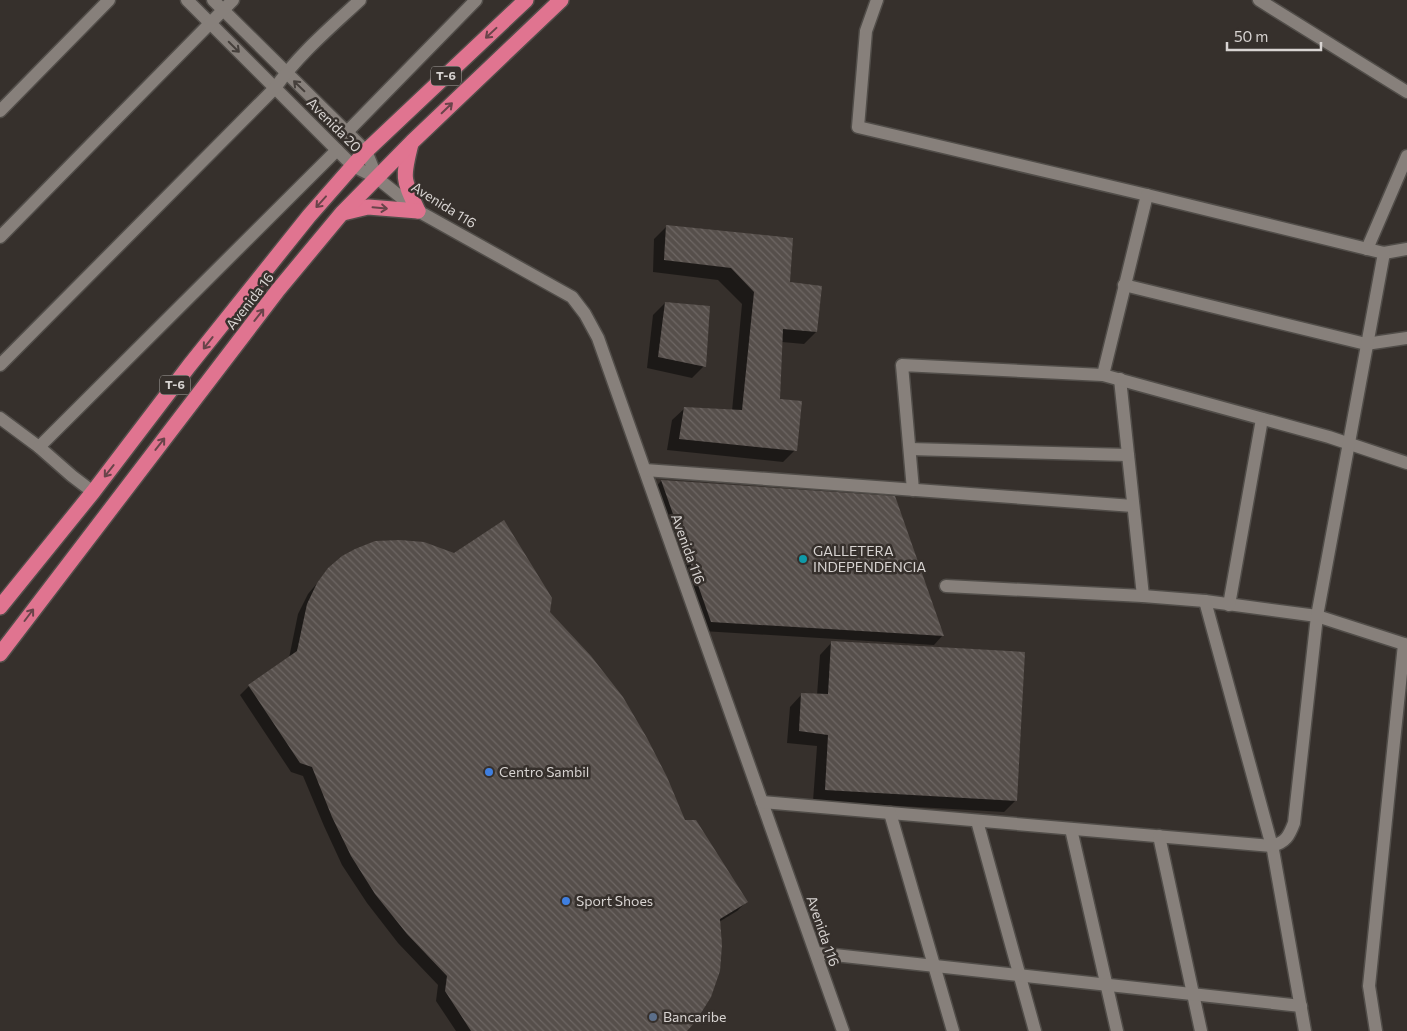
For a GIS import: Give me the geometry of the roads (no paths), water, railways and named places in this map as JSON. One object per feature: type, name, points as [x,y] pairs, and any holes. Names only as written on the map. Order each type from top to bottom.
[{"type":"highway","name":"Avenida 16","points":[[0,607],[93,492],[309,216],[366,151],[526,0]]},
{"type":"highway","name":"Avenida 16","points":[[0,654],[273,298],[342,214],[412,142],[561,0]]},
{"type":"highway","points":[[342,214],[368,207],[418,211],[404,176],[412,142]]},
{"type":"street","points":[[0,111],[109,0]]},
{"type":"street","name":"Avenida 20","points":[[187,0],[354,166],[377,178]]},
{"type":"street","name":"Avenida 20","points":[[213,0],[366,151],[377,178]]},
{"type":"street","points":[[0,237],[233,0]]},
{"type":"street","points":[[0,366],[275,88],[312,45],[360,0]]},
{"type":"street","points":[[346,133],[476,0]]},
{"type":"street","points":[[877,0],[866,31],[858,128],[1147,195],[1384,253],[1407,249]]},
{"type":"street","points":[[1259,0],[1407,92]]},
{"type":"street","points":[[39,447],[337,150]]},
{"type":"street","points":[[1367,249],[1407,156]]},
{"type":"street","name":"Avenida 116","points":[[377,178],[418,211],[572,297],[585,314],[598,338],[843,1031]]},
{"type":"street","points":[[1103,375],[1147,195]]},
{"type":"street","points":[[762,802],[1272,846],[1282,843],[1290,834],[1294,823],[1317,616],[1384,253]]},
{"type":"street","points":[[1124,285],[1366,344],[1407,338]]},
{"type":"street","points":[[913,490],[902,365],[1103,375],[1349,444],[1407,463]]},
{"type":"street","points":[[1120,379],[1143,596]]},
{"type":"street","points":[[0,418],[39,447],[93,492]]},
{"type":"street","points":[[1229,605],[1262,419]]},
{"type":"street","points":[[910,449],[1128,455]]},
{"type":"street","points":[[645,470],[1133,506]]},
{"type":"street","points":[[946,586],[1205,601],[1317,616],[1405,644],[1370,986],[1376,1031]]},
{"type":"street","points":[[1205,601],[1272,846],[1305,1031]]},
{"type":"street","points":[[890,813],[953,1031]]},
{"type":"street","points":[[977,821],[1035,1031]]},
{"type":"street","points":[[1071,829],[1117,1031]]},
{"type":"street","points":[[1158,836],[1201,1031]]},
{"type":"street","points":[[816,953],[1301,1006]]},
{"type":"place","name":"GALLETERA INDEPENDENCIA","points":[[803,559]]},
{"type":"place","name":"Centro Sambil","points":[[489,772]]},
{"type":"place","name":"Sport Shoes","points":[[566,901]]},
{"type":"place","name":"Bancaribe","points":[[653,1017]]}]
